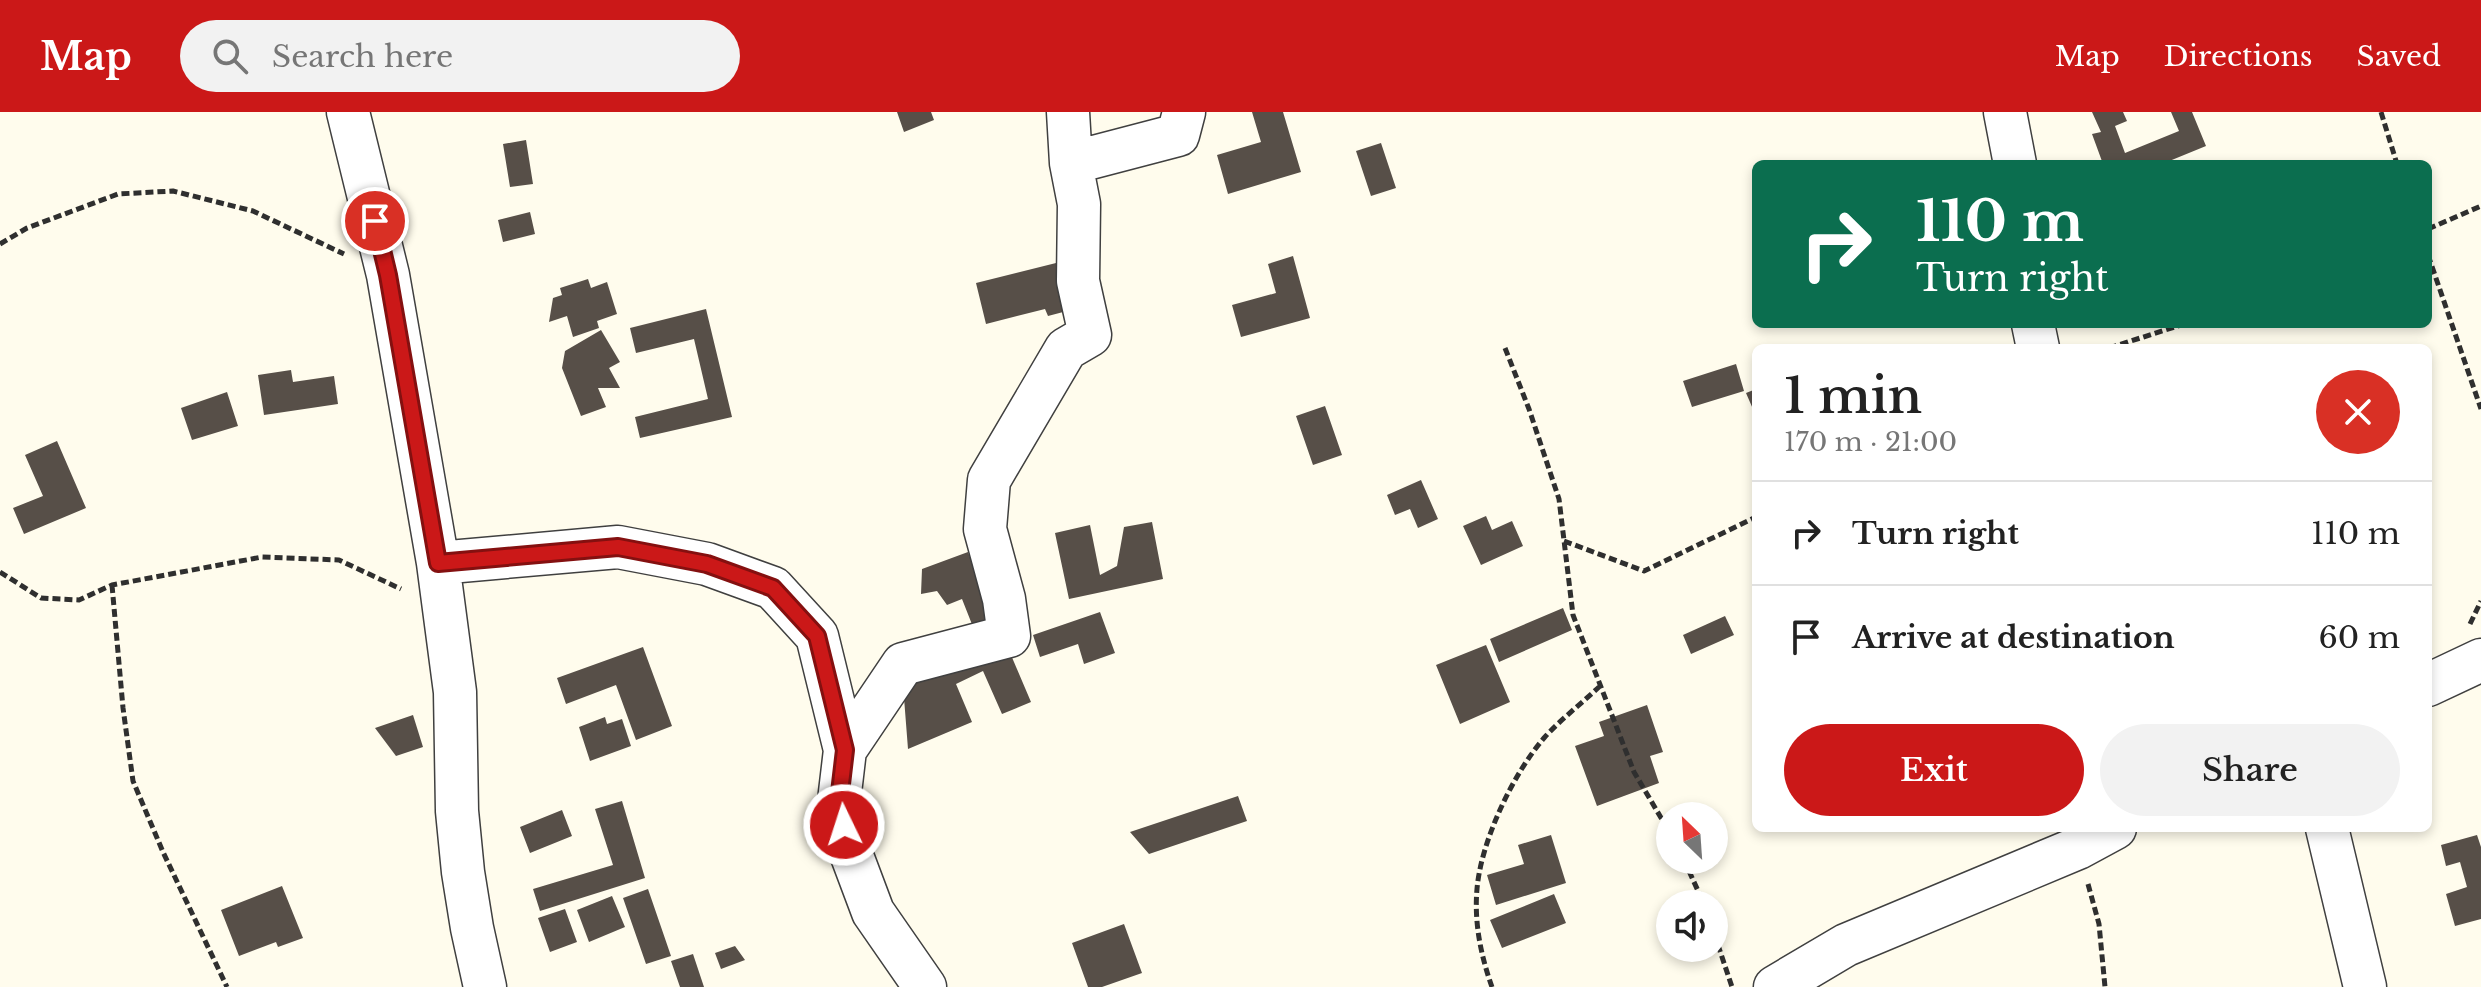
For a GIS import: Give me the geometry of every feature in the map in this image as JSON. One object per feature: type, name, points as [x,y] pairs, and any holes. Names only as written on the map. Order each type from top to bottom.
[{"type":"street","points":[[348,112],[388,275],[438,563],[455,692],[457,811],[472,928],[485,987]]},
{"type":"street","points":[[845,750],[903,664],[1009,636],[1004,599],[985,529],[989,480],[1066,349],[1090,335],[1078,281],[1079,204],[1071,163],[1068,112]]},
{"type":"street","points":[[1071,163],[1178,135],[1184,112]]},
{"type":"street","points":[[2005,112],[2014,160]]},
{"type":"street","points":[[438,563],[618,547],[707,564],[773,588],[817,636],[845,750],[839,801],[849,848],[873,912],[925,987]]},
{"type":"street","points":[[2432,683],[2481,660]]},
{"type":"street","points":[[1775,987],[1846,945],[2078,848],[2108,832]]},
{"type":"street","points":[[2328,832],[2365,987]]},
{"type":"path","points":[[2381,112],[2396,160]]},
{"type":"path","points":[[0,244],[27,228],[118,194],[173,191],[253,211],[388,275]]},
{"type":"path","points":[[2432,227],[2481,206]]},
{"type":"path","points":[[2432,267],[2481,409]]},
{"type":"path","points":[[2122,344],[2172,328]]},
{"type":"path","points":[[1505,348],[1559,499],[1573,615],[1634,772],[1656,809]]},
{"type":"path","points":[[1564,541],[1644,571],[1752,519]]},
{"type":"path","points":[[0,572],[41,598],[79,600],[112,585],[262,557],[339,560],[399,586],[447,635]]},
{"type":"path","points":[[112,585],[133,781],[227,987]]},
{"type":"path","points":[[1492,987],[1483,962],[1477,920],[1477,888],[1491,835],[1521,769],[1545,737],[1599,687]]},
{"type":"path","points":[[2078,848],[2099,924],[2105,987]]},
{"type":"path","points":[[1724,962],[1732,987]]},
{"type":"building","points":[[897,112],[931,112],[934,120],[904,132]]},
{"type":"building","points":[[1252,112],[1283,112],[1301,172],[1228,194],[1217,155],[1261,142]]},
{"type":"building","points":[[2092,112],[2123,112],[2127,121],[2115,126],[2125,153],[2179,131],[2171,112],[2192,112],[2206,146],[2172,160],[2102,160],[2092,134],[2101,132]]},
{"type":"building","points":[[526,140],[533,184],[510,187],[503,144]]},
{"type":"building","points":[[1381,143],[1396,188],[1371,196],[1356,151]]},
{"type":"building","points":[[530,212],[535,234],[503,242],[498,220]]},
{"type":"building","points":[[1293,256],[1310,318],[1241,337],[1232,305],[1276,293],[1268,264]]},
{"type":"building","points":[[1056,263],[1067,311],[1048,316],[1045,309],[986,324],[976,283]]},
{"type":"building","points":[[588,279],[591,288],[607,282],[617,314],[597,321],[599,328],[573,337],[567,316],[549,322],[553,298],[562,295],[560,288]]},
{"type":"building","points":[[706,309],[732,417],[640,438],[635,417],[708,399],[694,339],[636,353],[630,328]]},
{"type":"building","points":[[601,330],[620,362],[609,368],[620,388],[598,388],[606,407],[581,416],[562,368],[565,351]]},
{"type":"building","points":[[1736,364],[1744,391],[1692,407],[1683,381]]},
{"type":"building","points":[[291,370],[293,382],[334,376],[338,404],[264,415],[258,375]]},
{"type":"building","points":[[1752,391],[1752,407],[1746,393]]},
{"type":"building","points":[[227,392],[238,426],[192,440],[181,408]]},
{"type":"building","points":[[1325,406],[1342,455],[1313,465],[1296,416]]},
{"type":"building","points":[[57,441],[86,508],[24,534],[13,508],[43,496],[25,455]]},
{"type":"building","points":[[1421,480],[1438,519],[1418,528],[1410,509],[1395,515],[1387,495]]},
{"type":"building","points":[[1486,516],[1492,530],[1512,521],[1523,546],[1481,565],[1463,526]]},
{"type":"building","points":[[1152,522],[1163,579],[1069,599],[1055,533],[1090,525],[1100,575],[1117,566],[1124,527]]},
{"type":"building","points":[[968,552],[995,624],[975,632],[962,599],[947,605],[937,591],[921,594],[922,569]]},
{"type":"building","points":[[1563,608],[1572,630],[1499,662],[1490,639]]},
{"type":"building","points":[[1100,612],[1115,653],[1084,664],[1078,644],[1040,657],[1033,635]]},
{"type":"building","points":[[1725,616],[1734,635],[1691,654],[1683,635]]},
{"type":"building","points":[[1005,641],[1031,702],[1002,714],[983,671],[956,684],[972,722],[908,749],[903,685]]},
{"type":"building","points":[[1486,645],[1510,702],[1460,724],[1436,665]]},
{"type":"building","points":[[643,647],[672,726],[636,740],[616,685],[566,704],[557,678]]},
{"type":"building","points":[[1647,705],[1663,752],[1650,756],[1659,783],[1597,806],[1575,746],[1604,736],[1599,722]]},
{"type":"building","points":[[413,715],[423,747],[396,756],[375,728]]},
{"type":"building","points":[[605,717],[607,724],[622,719],[631,746],[590,761],[579,727]]},
{"type":"building","points":[[1238,796],[1247,821],[1149,854],[1130,832]]},
{"type":"building","points":[[622,801],[645,878],[540,911],[533,889],[613,865],[595,809]]},
{"type":"building","points":[[562,810],[572,836],[530,853],[520,827]]},
{"type":"building","points":[[1551,835],[1566,883],[1496,905],[1487,875],[1524,864],[1518,845]]},
{"type":"building","points":[[2477,835],[2481,847],[2481,919],[2455,926],[2446,894],[2467,887],[2460,862],[2446,866],[2441,845]]},
{"type":"building","points":[[282,886],[303,938],[278,947],[276,942],[239,956],[221,910]]},
{"type":"building","points":[[648,889],[671,956],[646,964],[623,898]]},
{"type":"building","points":[[1554,894],[1566,923],[1502,948],[1490,920]]},
{"type":"building","points":[[612,896],[625,927],[589,942],[577,910]]},
{"type":"building","points":[[565,909],[577,942],[550,952],[538,918]]},
{"type":"building","points":[[1124,924],[1142,973],[1102,987],[1088,987],[1072,943]]},
{"type":"building","points":[[735,946],[745,960],[721,969],[715,953]]},
{"type":"building","points":[[693,954],[704,987],[680,987],[671,961]]},
{"type":"route","points":[[375,221],[388,275],[438,563],[618,547],[707,564],[773,588],[817,636],[845,750],[839,801],[844,825]]}]
